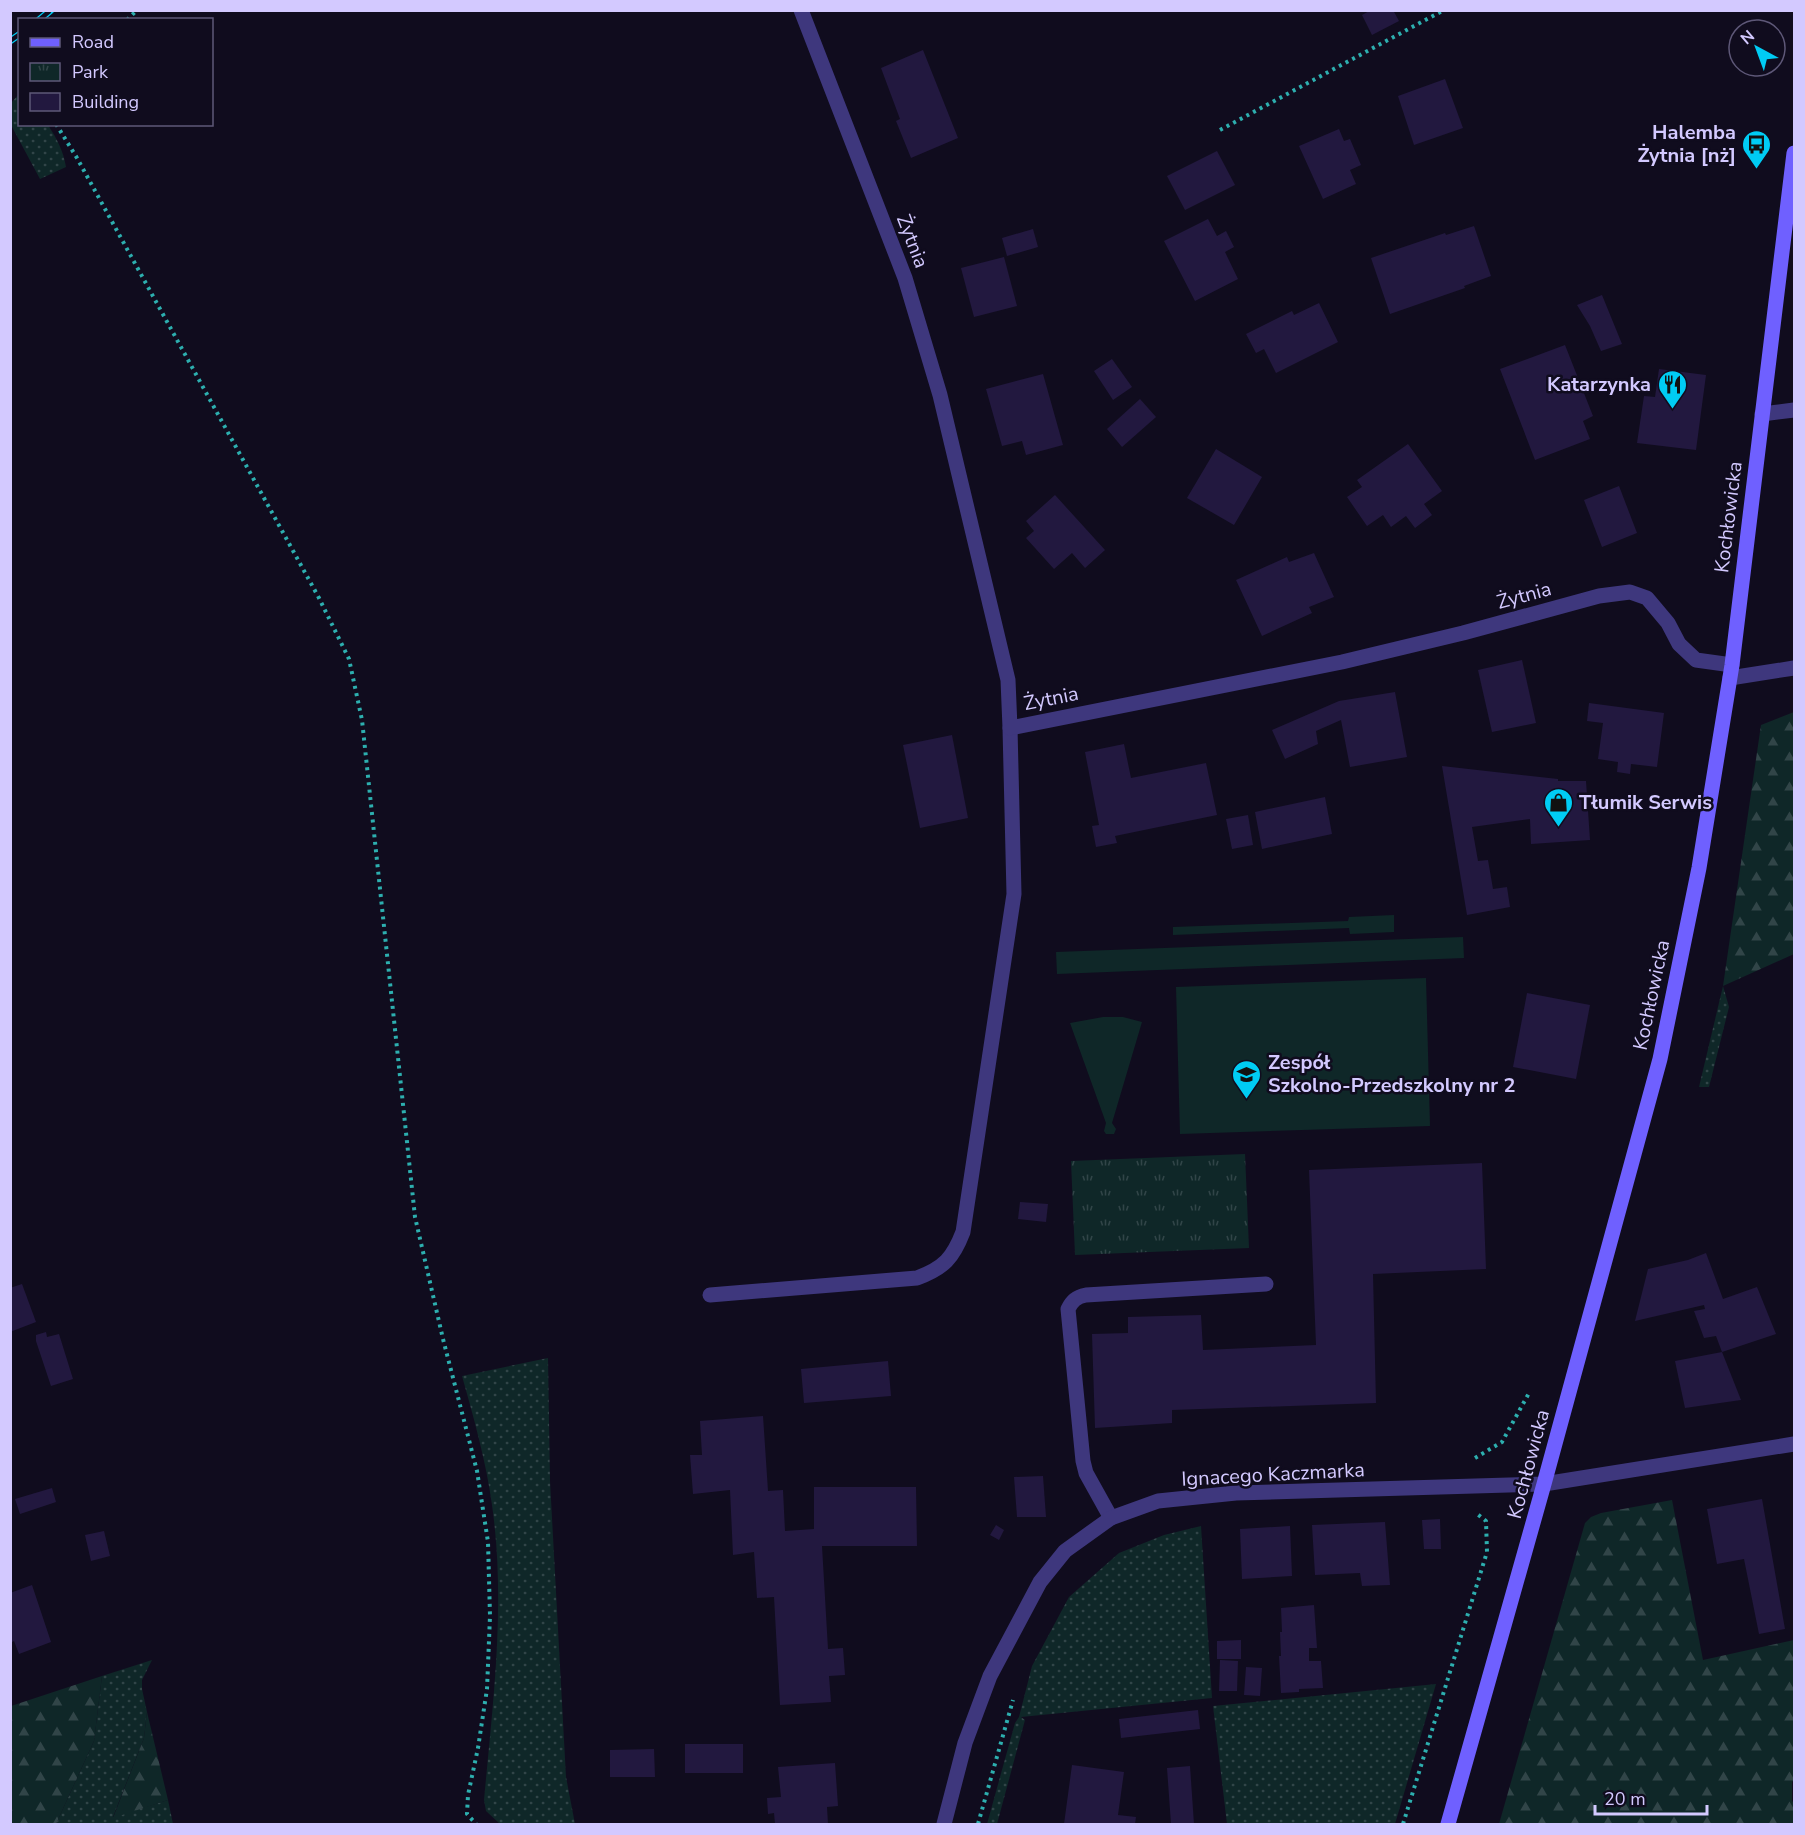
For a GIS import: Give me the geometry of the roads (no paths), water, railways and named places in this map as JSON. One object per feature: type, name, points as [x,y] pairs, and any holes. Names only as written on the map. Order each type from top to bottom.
[{"type":"street","name":"Żytnia","points":[[801,10],[905,278],[940,395],[1008,680],[1010,728],[1342,662],[1463,633],[1599,596],[1630,592],[1647,598],[1668,623],[1678,644],[1696,660],[1731,671],[1794,668]]},
{"type":"street","name":"Kochłowicka","points":[[1448,1824],[1660,1059],[1699,868],[1731,671],[1794,153]]},
{"type":"street","points":[[1762,414],[1794,410]]},
{"type":"street","points":[[710,1295],[918,1278],[937,1270],[955,1252],[963,1232],[1014,894],[1010,728]]},
{"type":"street","points":[[1111,1518],[1086,1473],[1083,1461],[1068,1310],[1071,1303],[1078,1296],[1086,1295],[1266,1284]]},
{"type":"street","name":"Ignacego Kaczmarka","points":[[944,1824],[965,1743],[990,1676],[1040,1582],[1065,1551],[1111,1518],[1158,1501],[1236,1492],[1544,1484],[1794,1444]]},
{"type":"railway","points":[[41,18],[51,10]]},
{"type":"railway","points":[[10,41],[18,35]]},
{"type":"place","name":"Halemba Żytnia [nż]","points":[[1757,170]]},
{"type":"place","name":"Katarzynka","points":[[1672,410]]},
{"type":"place","name":"Tłumik Serwis","points":[[1558,828]]},
{"type":"place","name":"Zespół Szkolno-Przedszkolny nr 2","points":[[1247,1100]]}]
